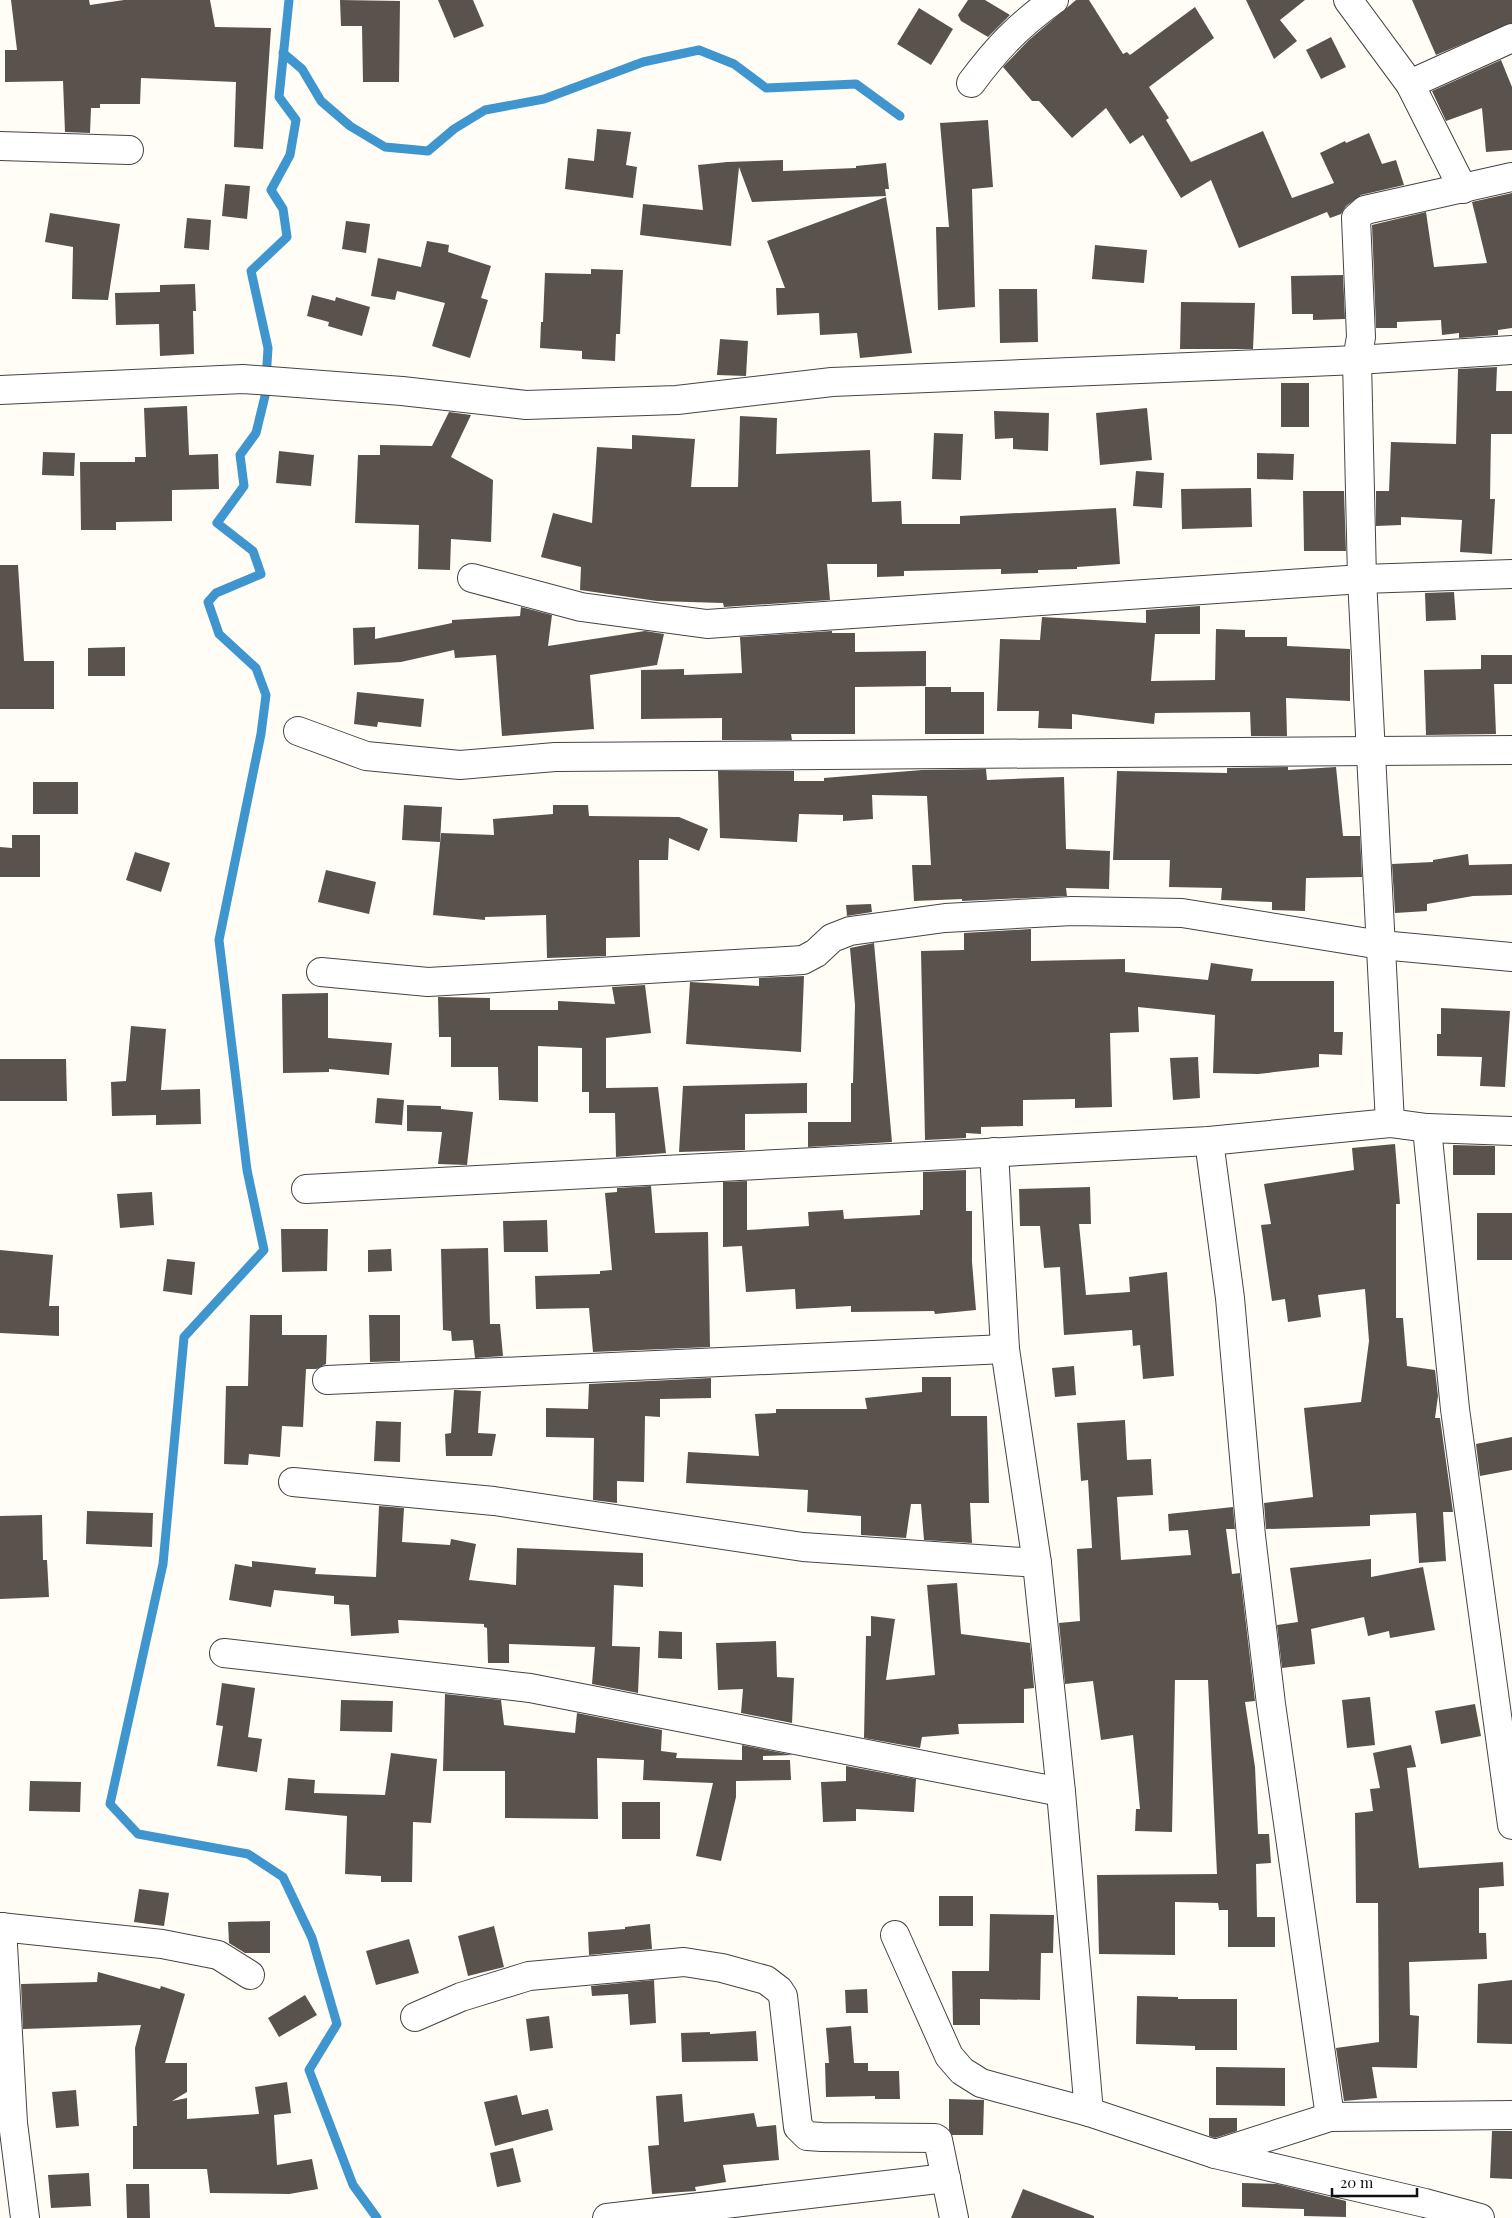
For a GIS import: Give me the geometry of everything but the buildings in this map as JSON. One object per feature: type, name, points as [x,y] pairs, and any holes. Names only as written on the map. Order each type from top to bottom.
[{"type":"street","points":[[971,83],[1002,43],[1026,21],[1054,0]]},
{"type":"street","points":[[1348,0],[1410,84],[1463,189]]},
{"type":"street","points":[[1410,84],[1512,38]]},
{"type":"street","points":[[0,146],[129,150]]},
{"type":"street","points":[[1390,1123],[1362,579],[1357,360],[1361,337],[1356,218],[1365,210],[1512,177]]},
{"type":"street","points":[[0,390],[243,379],[402,391],[526,405],[677,400],[832,382],[1357,360],[1512,350]]},
{"type":"street","points":[[472,578],[581,607],[707,624],[1362,579],[1512,574]]},
{"type":"street","points":[[298,731],[366,756],[460,765],[555,757],[1371,753],[1512,750]]},
{"type":"street","points":[[321,972],[428,982],[803,960],[816,953],[832,938],[850,931],[946,918],[1072,911],[1182,913],[1381,944],[1512,957]]},
{"type":"street","points":[[306,1189],[1209,1141],[1390,1123],[1427,1128],[1512,1131]]},
{"type":"street","points":[[1427,1128],[1455,1409],[1502,1685],[1512,1825]]},
{"type":"street","points":[[1209,1141],[1230,1298],[1251,1536],[1271,1704],[1330,2117]]},
{"type":"street","points":[[994,1152],[1005,1349],[1037,1563],[1061,1792],[1089,2112]]},
{"type":"street","points":[[326,1380],[1005,1349]]},
{"type":"street","points":[[293,1482],[494,1501],[803,1548],[1037,1563]]},
{"type":"street","points":[[224,1653],[530,1688],[1061,1792]]},
{"type":"street","points":[[25,2218],[7,2123],[1,1927],[162,1944],[218,1955],[250,1975]]},
{"type":"street","points":[[895,1935],[949,2056],[962,2072],[980,2083],[1089,2112],[1215,2154],[1425,2203],[1480,2218]]},
{"type":"street","points":[[415,2017],[461,1997],[529,1976],[684,1962],[722,1968],[766,1980],[780,1990],[783,1996],[798,2127],[808,2136],[935,2138],[938,2140],[954,2218]]},
{"type":"street","points":[[1215,2154],[1330,2117],[1512,2115]]},
{"type":"street","points":[[607,2218],[946,2178]]},
{"type":"waterway","points":[[289,0],[279,97],[296,120],[290,155],[271,190],[283,209],[287,237],[251,271],[268,348],[265,396],[256,433],[240,455],[244,486],[217,523],[253,551],[261,574],[216,593],[208,602],[219,634],[256,668],[266,695],[261,734],[219,940],[247,1170],[264,1250],[184,1337],[163,1564],[110,1804],[138,1834],[248,1854],[283,1877],[312,1938],[337,2024],[309,2070],[353,2185],[377,2218]]},
{"type":"waterway","points":[[283,53],[302,69],[321,101],[350,126],[385,147],[428,151],[454,129],[485,110],[544,99],[643,62],[699,50],[734,64],[766,88],[856,84],[900,116]]}]
